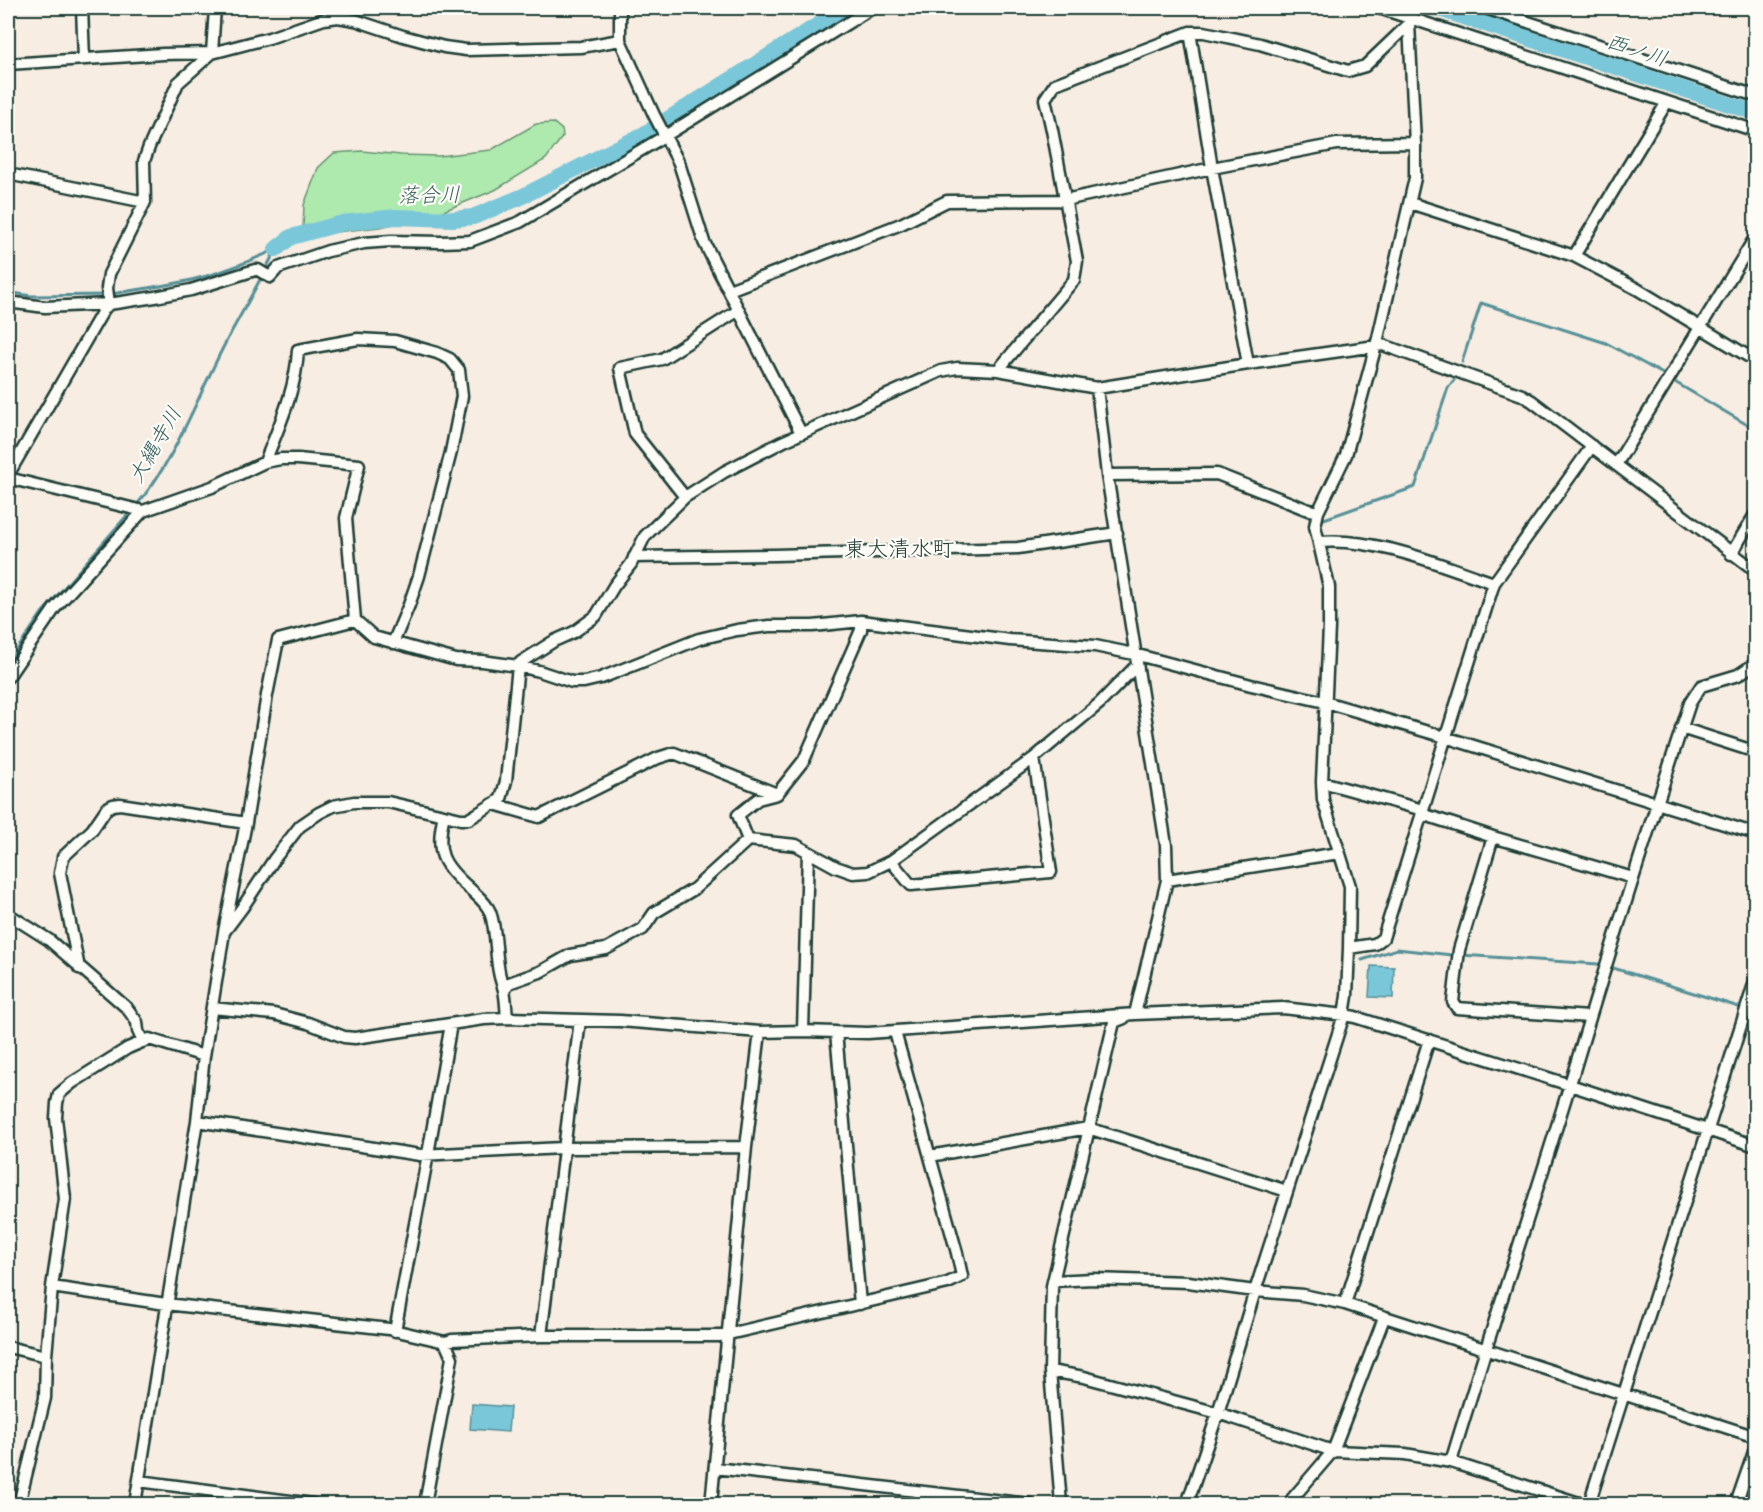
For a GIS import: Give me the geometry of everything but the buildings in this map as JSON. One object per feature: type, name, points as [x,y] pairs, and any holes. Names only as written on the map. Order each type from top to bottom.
[{"type":"street","points":[[82,8],[84,59]]},
{"type":"street","points":[[109,304],[107,288],[109,274],[145,202],[144,161],[178,82],[212,53],[215,8]]},
{"type":"street","points":[[620,8],[620,40],[679,163],[704,242],[801,433]]},
{"type":"street","points":[[8,302],[45,308],[109,304],[191,290],[262,272],[270,277],[278,268],[364,243],[470,240],[520,222],[872,8]]},
{"type":"street","points":[[1380,8],[1411,15],[1755,131]]},
{"type":"street","points":[[1485,8],[1755,96]]},
{"type":"street","points":[[998,370],[1074,280],[1077,261],[1045,99],[1055,84],[1190,32],[1204,32],[1260,44],[1348,72],[1365,66],[1411,15]]},
{"type":"street","points":[[1187,1504],[1344,1015],[1347,996],[1350,886],[1323,800],[1329,588],[1315,525],[1318,512],[1346,455],[1376,346],[1415,178],[1411,15]]},
{"type":"street","points":[[8,64],[212,53],[269,38],[324,19],[338,18],[355,20],[444,47],[466,50],[580,47],[620,40]]},
{"type":"street","points":[[1190,32],[1248,364]]},
{"type":"street","points":[[1574,256],[1667,102]]},
{"type":"street","points":[[729,290],[890,228],[946,201],[1065,200],[1337,144],[1415,143]]},
{"type":"street","points":[[8,174],[145,202]]},
{"type":"street","points":[[1410,203],[1574,256],[1637,289],[1755,361]]},
{"type":"street","points":[[1617,465],[1755,236]]},
{"type":"street","points":[[109,304],[8,476],[136,510],[212,487],[265,462],[298,459],[359,465],[346,518],[355,621],[374,637],[456,660],[518,666],[572,682],[601,678],[699,639],[737,630],[769,626],[813,626],[861,621],[1010,640],[1095,646],[1136,659],[1324,702],[1445,737],[1755,834]]},
{"type":"street","points":[[685,497],[635,434],[620,368],[662,359],[739,310]]},
{"type":"street","points":[[265,462],[297,372],[298,350],[358,339],[395,341],[450,358],[459,369],[462,396],[451,452],[418,576],[393,643]]},
{"type":"street","points":[[224,932],[300,826],[333,806],[354,802],[388,802],[469,819],[501,799],[506,781],[518,666],[596,616],[645,536],[665,515],[685,497],[724,472],[801,433],[941,371],[957,368],[998,370],[1097,388],[1383,345],[1532,401],[1755,572]]},
{"type":"street","points":[[1097,388],[1107,475],[1166,845],[1167,880],[1135,1014]]},
{"type":"street","points":[[1350,948],[1375,944],[1383,938],[1494,583],[1592,446]]},
{"type":"street","points":[[1107,475],[1217,474],[1318,512]]},
{"type":"street","points":[[8,677],[55,608],[136,510]]},
{"type":"street","points":[[1731,554],[1755,513]]},
{"type":"street","points":[[634,557],[1018,548],[1117,533]]},
{"type":"street","points":[[1319,542],[1370,543],[1494,583]]},
{"type":"street","points":[[135,1504],[197,1121],[204,1056],[224,932],[279,639],[355,621]]},
{"type":"street","points":[[748,840],[738,815],[758,799],[777,794],[804,760],[861,630],[861,621]]},
{"type":"street","points":[[504,990],[509,983],[540,972],[570,956],[606,949],[643,928],[654,913],[694,889],[748,840],[796,845],[836,867],[853,873],[868,872],[891,861],[1034,758],[1100,703],[1136,659]]},
{"type":"street","points":[[1451,1462],[1484,1350],[1690,703],[1701,686],[1738,675],[1755,663]]},
{"type":"street","points":[[1681,728],[1755,752]]},
{"type":"street","points":[[494,804],[539,817],[658,758],[674,753],[777,794]]},
{"type":"street","points":[[891,861],[911,885],[1051,872],[1034,758]]},
{"type":"street","points":[[1322,782],[1423,812],[1493,837],[1633,878]]},
{"type":"street","points":[[80,968],[60,873],[61,864],[63,857],[92,830],[107,808],[120,804],[246,823]]},
{"type":"street","points":[[444,815],[440,834],[443,859],[490,911],[507,1018]]},
{"type":"street","points":[[1493,837],[1459,950],[1453,1002],[1457,1008],[1589,1017]]},
{"type":"street","points":[[803,1031],[808,852]]},
{"type":"street","points":[[1167,880],[1339,853]]},
{"type":"street","points":[[8,914],[49,940],[127,1008],[137,1022],[143,1042]]},
{"type":"street","points":[[1589,1504],[1755,978]]},
{"type":"street","points":[[212,1008],[274,1014],[308,1023],[344,1037],[354,1038],[484,1019],[507,1018],[580,1020],[760,1032],[895,1032],[1135,1014],[1283,1008],[1344,1015],[1429,1040],[1755,1146]]},
{"type":"street","points":[[1060,1504],[1050,1371],[1053,1281],[1114,1022],[1135,1014]]},
{"type":"street","points":[[541,1336],[580,1020]]},
{"type":"street","points":[[395,1331],[451,1024]]},
{"type":"street","points":[[711,1504],[746,1147],[760,1032]]},
{"type":"street","points":[[836,1032],[860,1304]]},
{"type":"street","points":[[52,1287],[166,1304],[395,1331],[445,1342],[541,1336],[727,1335],[948,1283],[962,1276],[895,1032]]},
{"type":"street","points":[[19,1504],[45,1398],[52,1287],[65,1199],[56,1118],[59,1094],[72,1083],[119,1054],[148,1040],[204,1056]]},
{"type":"street","points":[[1345,1304],[1429,1040]]},
{"type":"street","points":[[197,1121],[420,1155],[563,1148],[746,1147]]},
{"type":"street","points":[[930,1156],[1089,1128],[1287,1191]]},
{"type":"street","points":[[1053,1281],[1093,1279],[1188,1282],[1302,1295],[1345,1304],[1755,1437]]},
{"type":"street","points":[[1292,1504],[1292,1499],[1333,1451],[1384,1318]]},
{"type":"street","points":[[425,1504],[452,1358],[445,1342]]},
{"type":"street","points":[[8,1347],[46,1356]]},
{"type":"street","points":[[1050,1371],[1084,1377],[1218,1413],[1333,1451],[1406,1454],[1451,1462],[1582,1504]]},
{"type":"street","points":[[1736,1504],[1755,1446]]},
{"type":"street","points":[[715,1468],[1030,1504]]},
{"type":"street","points":[[138,1481],[313,1504]]},
{"type":"street","points":[[918,1504],[919,1492]]},
{"type":"green space","points":[[554,123],[562,130],[563,136],[546,159],[495,190],[431,216],[380,227],[327,233],[303,228],[304,205],[318,168],[334,153],[362,151],[439,156],[491,150],[536,124]]},
{"type":"water","points":[[1371,966],[1394,967],[1393,998],[1369,997]]},
{"type":"water","points":[[472,1404],[510,1407],[508,1432],[470,1429]]},
{"type":"waterway","name":"落合川","points":[[276,249],[291,237],[343,223],[395,217],[453,219],[473,217],[521,197],[644,134],[845,8]]},
{"type":"waterway","name":"西ノ川","points":[[1436,8],[1756,113]]},
{"type":"waterway","name":"大縄寺川","points":[[135,507],[150,488],[175,447],[217,359],[276,249]]},
{"type":"waterway","name":"落合川","points":[[111,294],[174,284],[205,276],[275,250]]},
{"type":"waterway","name":"落合川","points":[[8,292],[31,296],[104,295]]},
{"type":"waterway","points":[[1462,362],[1481,303],[1606,343],[1663,374]]},
{"type":"waterway","points":[[1324,519],[1415,487],[1448,388],[1454,380]]},
{"type":"waterway","points":[[1673,381],[1756,430]]},
{"type":"waterway","points":[[1125,480],[1218,480],[1309,517]]},
{"type":"waterway","name":"大縄寺川","points":[[8,663],[42,613],[130,512]]},
{"type":"waterway","points":[[1362,960],[1397,949],[1452,955]]},
{"type":"waterway","points":[[1461,955],[1598,964]]},
{"type":"waterway","points":[[1610,967],[1742,1008]]},
{"type":"district","name":"東大清水町","points":[[899,548]]}]
